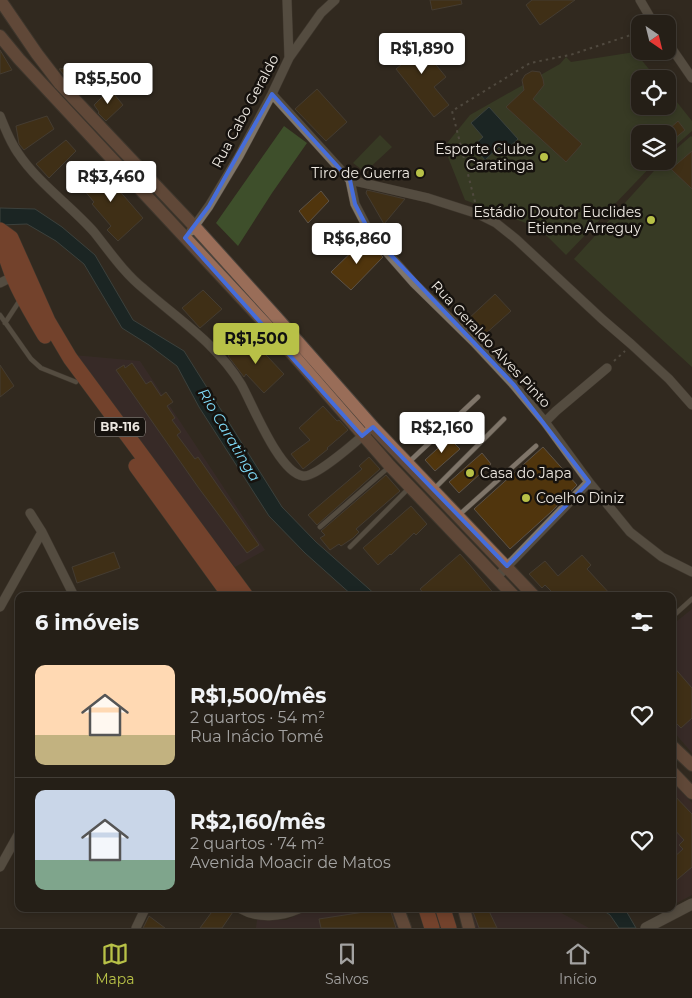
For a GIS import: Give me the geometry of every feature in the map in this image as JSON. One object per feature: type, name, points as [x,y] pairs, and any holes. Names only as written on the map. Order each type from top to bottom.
[{"type":"highway","name":"BR-116","points":[[0,229],[11,238],[9,248],[14,276],[22,297],[48,341],[227,592]]},
{"type":"highway","name":"BR-116","points":[[9,248],[48,322],[70,358],[243,592]]},
{"type":"highway","points":[[427,912],[432,928]]},
{"type":"highway","points":[[444,912],[449,928]]},
{"type":"main road","points":[[0,0],[60,84],[195,227],[372,427],[530,592]]},
{"type":"main road","points":[[0,36],[19,59],[274,333],[362,436],[510,592]]},
{"type":"main road","points":[[676,750],[692,766]]},
{"type":"main road","points":[[676,776],[692,793]]},
{"type":"main road","points":[[399,912],[404,928]]},
{"type":"main road","points":[[465,912],[469,928]]},
{"type":"street","name":"Rua Cabo Geraldo","points":[[185,238],[195,227],[239,156],[289,58],[286,0]]},
{"type":"street","points":[[289,58],[321,13],[335,0]]},
{"type":"street","points":[[640,0],[649,15]]},
{"type":"street","points":[[676,55],[692,78]]},
{"type":"street","points":[[272,94],[350,180],[428,198],[478,214],[496,223],[632,344],[669,379],[692,405]]},
{"type":"street","points":[[0,116],[18,154],[35,174],[93,232],[122,268],[139,285],[170,312],[196,331],[215,349],[241,384],[271,444],[280,458],[294,472],[302,476],[309,476],[372,427]]},
{"type":"street","name":"Rua Geraldo Alves Pinto","points":[[350,180],[355,204],[370,233],[414,283],[508,378],[545,422],[589,482],[630,532],[662,557],[692,572]]},
{"type":"street","points":[[0,283],[14,276]]},
{"type":"street","points":[[545,422],[607,368]]},
{"type":"street","points":[[496,578],[589,482]]},
{"type":"street","points":[[30,513],[42,532],[72,592]]},
{"type":"street","points":[[0,606],[42,532]]},
{"type":"street","points":[[0,867],[15,840]]},
{"type":"street","points":[[657,925],[692,904]]},
{"type":"street","points":[[136,928],[144,912]]},
{"type":"street","points":[[247,912],[263,916],[280,915],[290,912]]},
{"type":"lane","points":[[5,323],[22,297]]},
{"type":"lane","points":[[0,315],[26,354],[37,365],[76,382]]},
{"type":"lane","points":[[408,463],[478,397]]},
{"type":"lane","points":[[433,490],[504,419]]},
{"type":"lane","points":[[458,516],[536,446]]},
{"type":"lane","points":[[320,527],[390,466]]},
{"type":"lane","points":[[350,547],[410,487]]},
{"type":"lane","points":[[676,613],[692,599]]},
{"type":"path","points":[[478,214],[452,112],[530,63],[570,55],[631,35]]},
{"type":"path","points":[[607,368],[632,344]]},
{"type":"highlighted area","points":[[272,94],[350,180],[355,204],[370,233],[514,385],[589,482],[507,566],[373,427],[362,436],[185,238],[209,206]]},
{"type":"shaded area","points":[[73,355],[140,361],[265,550],[235,567]]},
{"type":"shaded area","points":[[692,609],[692,753],[676,734],[676,622]]},
{"type":"shaded area","points":[[676,785],[692,803],[692,895],[676,903]]},
{"type":"shaded area","points":[[303,912],[394,912],[399,928],[256,928],[257,920],[286,920]]},
{"type":"shaded area","points":[[470,912],[560,912],[589,928],[474,928]]},
{"type":"green space","name":"Esporte Clube Caratinga","points":[[631,53],[631,60],[642,60],[650,70],[631,70],[631,115],[676,115],[676,101],[692,121],[692,131],[676,145],[676,125],[631,125],[631,170],[647,170],[566,255],[539,228],[465,200],[444,147],[470,115],[560,64],[566,57],[571,62]]},
{"type":"green space","points":[[284,126],[307,143],[238,246],[216,223]]},
{"type":"green space","points":[[380,135],[392,147],[365,172],[353,163]]},
{"type":"green space","name":"Estádio Doutor Euclides Etienne Arreguy","points":[[692,137],[692,367],[574,259],[655,170],[676,170],[676,149]]},
{"type":"water","points":[[489,107],[518,139],[504,152],[499,147],[485,160],[473,146],[483,137],[471,123]]},
{"type":"water","name":"Rio Caratinga","points":[[0,208],[35,209],[62,227],[95,255],[133,320],[184,351],[282,507],[316,542],[372,592],[349,592],[305,553],[269,516],[199,407],[177,366],[122,328],[84,264],[56,241],[27,224],[0,225]]},
{"type":"water","points":[[606,912],[627,912],[636,928],[619,928],[610,915]]},
{"type":"building","points":[[430,0],[461,0],[462,4],[432,10]]},
{"type":"building","points":[[532,0],[575,0],[540,25],[526,5]]},
{"type":"building","points":[[410,33],[446,77],[434,87],[449,105],[434,117],[396,69],[407,60],[395,45]]},
{"type":"building","points":[[0,50],[12,70],[0,74]]},
{"type":"building","points":[[85,66],[88,89],[78,91],[59,69]]},
{"type":"building","points":[[532,71],[540,72],[544,85],[533,99],[582,144],[566,162],[506,107],[524,90],[522,80],[525,75]]},
{"type":"building","points":[[110,89],[123,105],[106,121],[98,113],[94,105]]},
{"type":"building","points":[[317,89],[347,122],[326,141],[295,109]]},
{"type":"building","points":[[47,116],[54,129],[24,150],[19,144],[16,126]]},
{"type":"building","points":[[678,121],[685,130],[676,137],[676,125],[674,125]]},
{"type":"building","points":[[66,140],[76,151],[49,178],[36,164]]},
{"type":"building","points":[[692,151],[692,189],[672,170],[676,170],[676,165]]},
{"type":"building","points":[[98,166],[143,218],[118,241],[107,230],[111,226],[92,204],[94,202],[78,183]]},
{"type":"building","points":[[367,190],[405,199],[384,224],[366,193]]},
{"type":"building","points":[[321,191],[329,201],[308,223],[299,211]]},
{"type":"building","points":[[364,240],[383,257],[351,290],[331,272]]},
{"type":"building","points":[[203,290],[222,309],[200,328],[182,308]]},
{"type":"building","points":[[495,294],[511,311],[483,336],[467,320]]},
{"type":"building","points":[[250,338],[284,374],[264,393],[246,374],[244,377],[228,356]]},
{"type":"building","points":[[132,363],[146,384],[151,381],[161,396],[166,392],[173,402],[167,406],[175,418],[172,420],[181,432],[177,435],[195,459],[198,457],[259,545],[247,553],[116,370],[124,365],[125,368]]},
{"type":"building","points":[[0,365],[14,386],[0,397]]},
{"type":"building","points":[[323,406],[348,430],[303,469],[291,454],[310,440],[299,428]]},
{"type":"building","points":[[449,438],[460,449],[435,471],[425,460]]},
{"type":"building","name":"Coelho Diniz","points":[[543,447],[577,485],[551,512],[510,549],[474,509]]},
{"type":"building","name":"Casa do Japa","points":[[482,453],[491,464],[459,493],[449,482]]},
{"type":"building","points":[[369,457],[380,469],[317,525],[308,515],[362,469],[359,466]]},
{"type":"building","points":[[386,475],[400,491],[356,529],[359,532],[353,538],[341,546],[339,544],[330,550],[320,538],[325,535],[321,531]]},
{"type":"building","points":[[411,506],[427,524],[378,565],[363,548]]},
{"type":"building","points":[[114,552],[120,568],[77,583],[72,567]]},
{"type":"building","points":[[460,554],[493,592],[423,592],[420,589]]},
{"type":"building","points":[[582,555],[591,565],[587,569],[608,592],[552,592],[545,585],[542,588],[529,574],[545,561],[558,576]]},
{"type":"building","points":[[676,670],[692,688],[692,718],[681,728],[676,723]]},
{"type":"building","points":[[676,797],[692,814],[692,867],[676,881],[676,855],[683,849],[679,845],[684,840],[676,831]]},
{"type":"building","points":[[212,912],[233,912],[222,928],[200,928]]},
{"type":"building","points":[[364,912],[391,912],[396,928],[321,928],[319,919]]},
{"type":"building","points":[[473,912],[489,912],[497,928],[479,928]]},
{"type":"building","points":[[149,916],[165,928],[143,928]]},
{"type":"place","name":"Esporte Clube Caratinga","points":[[544,157]]},
{"type":"place","name":"Tiro de Guerra","points":[[420,173]]},
{"type":"place","name":"Estádio Doutor Euclides Etienne Arreguy","points":[[651,220]]},
{"type":"place","name":"Casa do Japa","points":[[470,473]]},
{"type":"place","name":"Coelho Diniz","points":[[526,498]]}]
